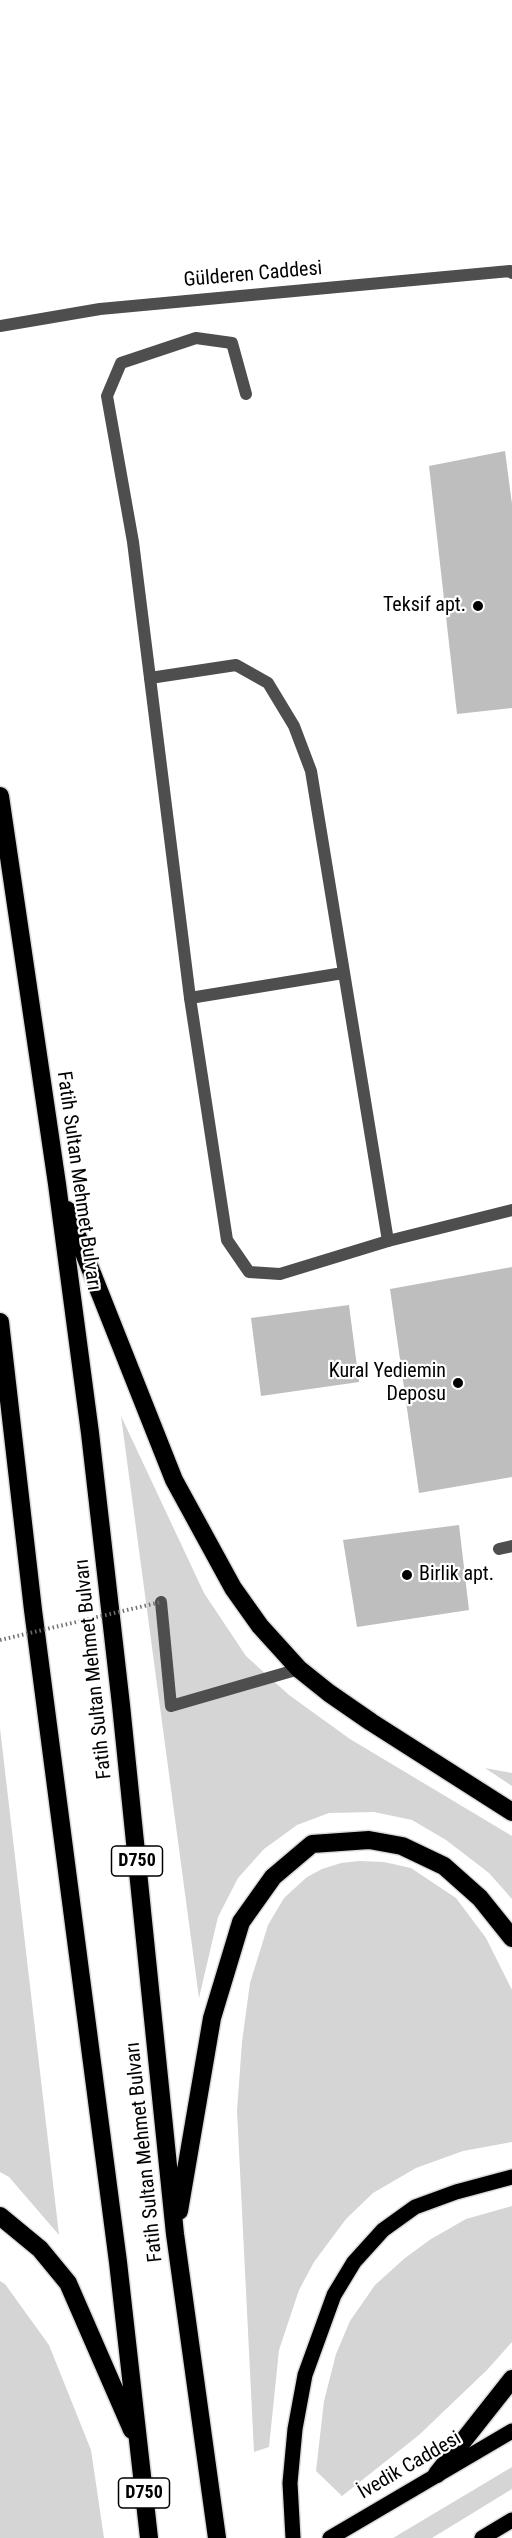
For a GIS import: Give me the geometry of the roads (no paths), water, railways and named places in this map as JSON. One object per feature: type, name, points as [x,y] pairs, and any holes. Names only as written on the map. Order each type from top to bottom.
[{"type":"highway","name":"Fatih Sultan Mehmet Bulvarı","points":[[0,796],[57,1184],[90,1433],[122,1705],[175,2234],[217,2538]]},
{"type":"highway","points":[[57,1184],[174,1480],[233,1588],[279,1648],[299,1669],[371,1722],[512,1812]]},
{"type":"highway","name":"Fatih Sultan Mehmet Bulvarı","points":[[0,1322],[33,1610],[116,2250],[149,2538]]},
{"type":"highway","points":[[175,2234],[212,2018],[242,1922],[273,1877],[312,1844],[369,1840],[402,1846],[444,1866],[480,1898],[512,1938]]},
{"type":"highway","points":[[0,2216],[40,2249],[68,2283],[139,2447]]},
{"type":"highway","points":[[437,2474],[512,2379]]},
{"type":"main road","points":[[293,2538],[290,2483],[295,2429],[305,2375],[334,2295],[349,2271],[383,2230],[415,2207],[456,2192],[512,2177]]},
{"type":"main road","name":"İvedik Caddesi","points":[[330,2538],[512,2431]]},
{"type":"main road","points":[[482,2538],[512,2520]]},
{"type":"street","name":"Gülderen Caddesi","points":[[0,326],[100,309],[511,272]]},
{"type":"street","points":[[246,394],[232,343],[196,338],[121,363],[107,396],[133,542],[190,998],[227,1240],[249,1272],[280,1274],[388,1241],[512,1210]]},
{"type":"street","points":[[150,678],[236,665],[268,683],[294,726],[311,771],[388,1241]]},
{"type":"street","points":[[190,998],[343,973]]},
{"type":"street","points":[[499,1549],[512,1546]]},
{"type":"street","points":[[161,1602],[171,1706],[299,1669]]},
{"type":"place","name":"Teksif apt.","points":[[478,606]]},
{"type":"place","name":"Kural Yediemin Deposu","points":[[458,1383]]},
{"type":"place","name":"Birlik apt.","points":[[407,1575]]}]
